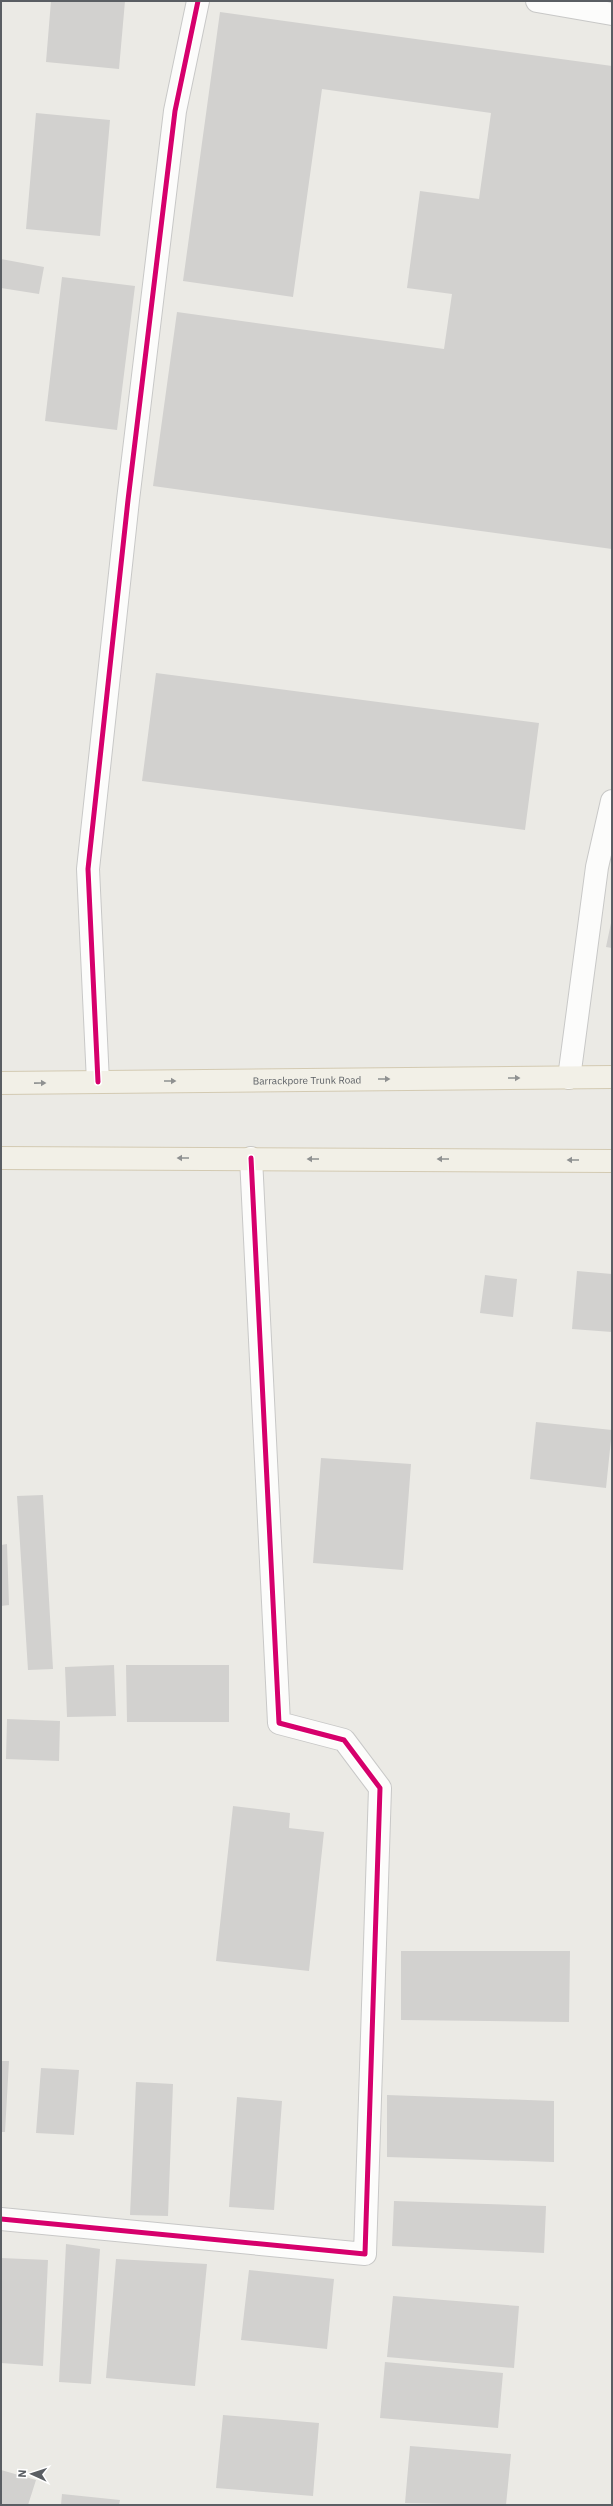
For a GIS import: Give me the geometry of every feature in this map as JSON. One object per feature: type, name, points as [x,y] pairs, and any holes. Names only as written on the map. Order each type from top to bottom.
[{"type":"main road","name":"Barrackpore Trunk Road","points":[[1,1083],[612,1077]]},
{"type":"main road","points":[[1,1158],[251,1158],[612,1161]]},
{"type":"street","points":[[98,1082],[88,869],[129,492],[174,119],[198,1]]},
{"type":"street","points":[[537,1],[612,14]]},
{"type":"street","points":[[569,1078],[597,867],[612,801]]},
{"type":"street","points":[[1,2219],[365,2254],[380,1788],[344,1740],[279,1722],[251,1158]]},
{"type":"building","points":[[51,1],[125,1],[119,69],[46,62]]},
{"type":"building","points":[[220,12],[612,66],[612,549],[153,486],[177,312],[444,349],[452,294],[407,288],[420,191],[479,199],[491,113],[322,89],[293,297],[183,281]]},
{"type":"building","points":[[36,113],[110,120],[100,236],[26,229]]},
{"type":"building","points":[[1,259],[44,267],[39,294],[1,288]]},
{"type":"building","points":[[62,277],[135,286],[117,430],[45,421]]},
{"type":"building","points":[[156,673],[539,723],[525,830],[142,781]]},
{"type":"building","points":[[612,923],[612,948],[606,947]]},
{"type":"building","points":[[577,1271],[612,1274],[612,1332],[572,1329]]},
{"type":"building","points":[[485,1275],[517,1279],[513,1317],[480,1313]]},
{"type":"building","points":[[536,1422],[612,1430],[606,1488],[530,1479]]},
{"type":"building","points":[[321,1458],[411,1464],[403,1570],[313,1563]]},
{"type":"building","points":[[43,1495],[53,1669],[28,1670],[17,1496]]},
{"type":"building","points":[[7,1544],[9,1605],[1,1606],[1,1545]]},
{"type":"building","points":[[114,1665],[116,1716],[67,1717],[65,1667]]},
{"type":"building","points":[[126,1665],[229,1665],[229,1722],[127,1722]]},
{"type":"building","points":[[7,1719],[60,1721],[59,1761],[6,1759]]},
{"type":"building","points":[[233,1806],[290,1813],[289,1828],[324,1832],[309,1971],[216,1961]]},
{"type":"building","points":[[401,1951],[570,1951],[569,2022],[401,2020]]},
{"type":"building","points":[[1,2061],[9,2061],[5,2132],[1,2132]]},
{"type":"building","points":[[41,2068],[79,2070],[74,2135],[36,2133]]},
{"type":"building","points":[[136,2082],[173,2084],[168,2216],[130,2215]]},
{"type":"building","points":[[387,2095],[554,2101],[554,2162],[387,2157]]},
{"type":"building","points":[[237,2097],[282,2101],[274,2210],[229,2207]]},
{"type":"building","points":[[394,2201],[546,2206],[544,2253],[392,2246]]},
{"type":"building","points":[[66,2244],[100,2249],[91,2384],[59,2382]]},
{"type":"building","points":[[1,2258],[48,2260],[43,2366],[1,2363]]},
{"type":"building","points":[[116,2259],[207,2264],[195,2386],[106,2378]]},
{"type":"building","points":[[249,2270],[334,2279],[327,2349],[241,2340]]},
{"type":"building","points":[[393,2296],[519,2306],[514,2368],[387,2357]]},
{"type":"building","points":[[385,2362],[503,2373],[498,2428],[380,2418]]},
{"type":"building","points":[[223,2415],[319,2423],[313,2496],[216,2488]]},
{"type":"building","points":[[410,2446],[511,2454],[506,2505],[405,2503]]},
{"type":"building","points":[[1,2470],[36,2480],[28,2505],[1,2505]]},
{"type":"building","points":[[62,2494],[120,2500],[119,2505],[61,2505]]},
{"type":"cycle path","points":[[98,1082],[88,869],[128,500],[175,111],[198,1]]},
{"type":"cycle path","points":[[1,2219],[365,2254],[380,1788],[344,1740],[279,1723],[251,1158]]}]
